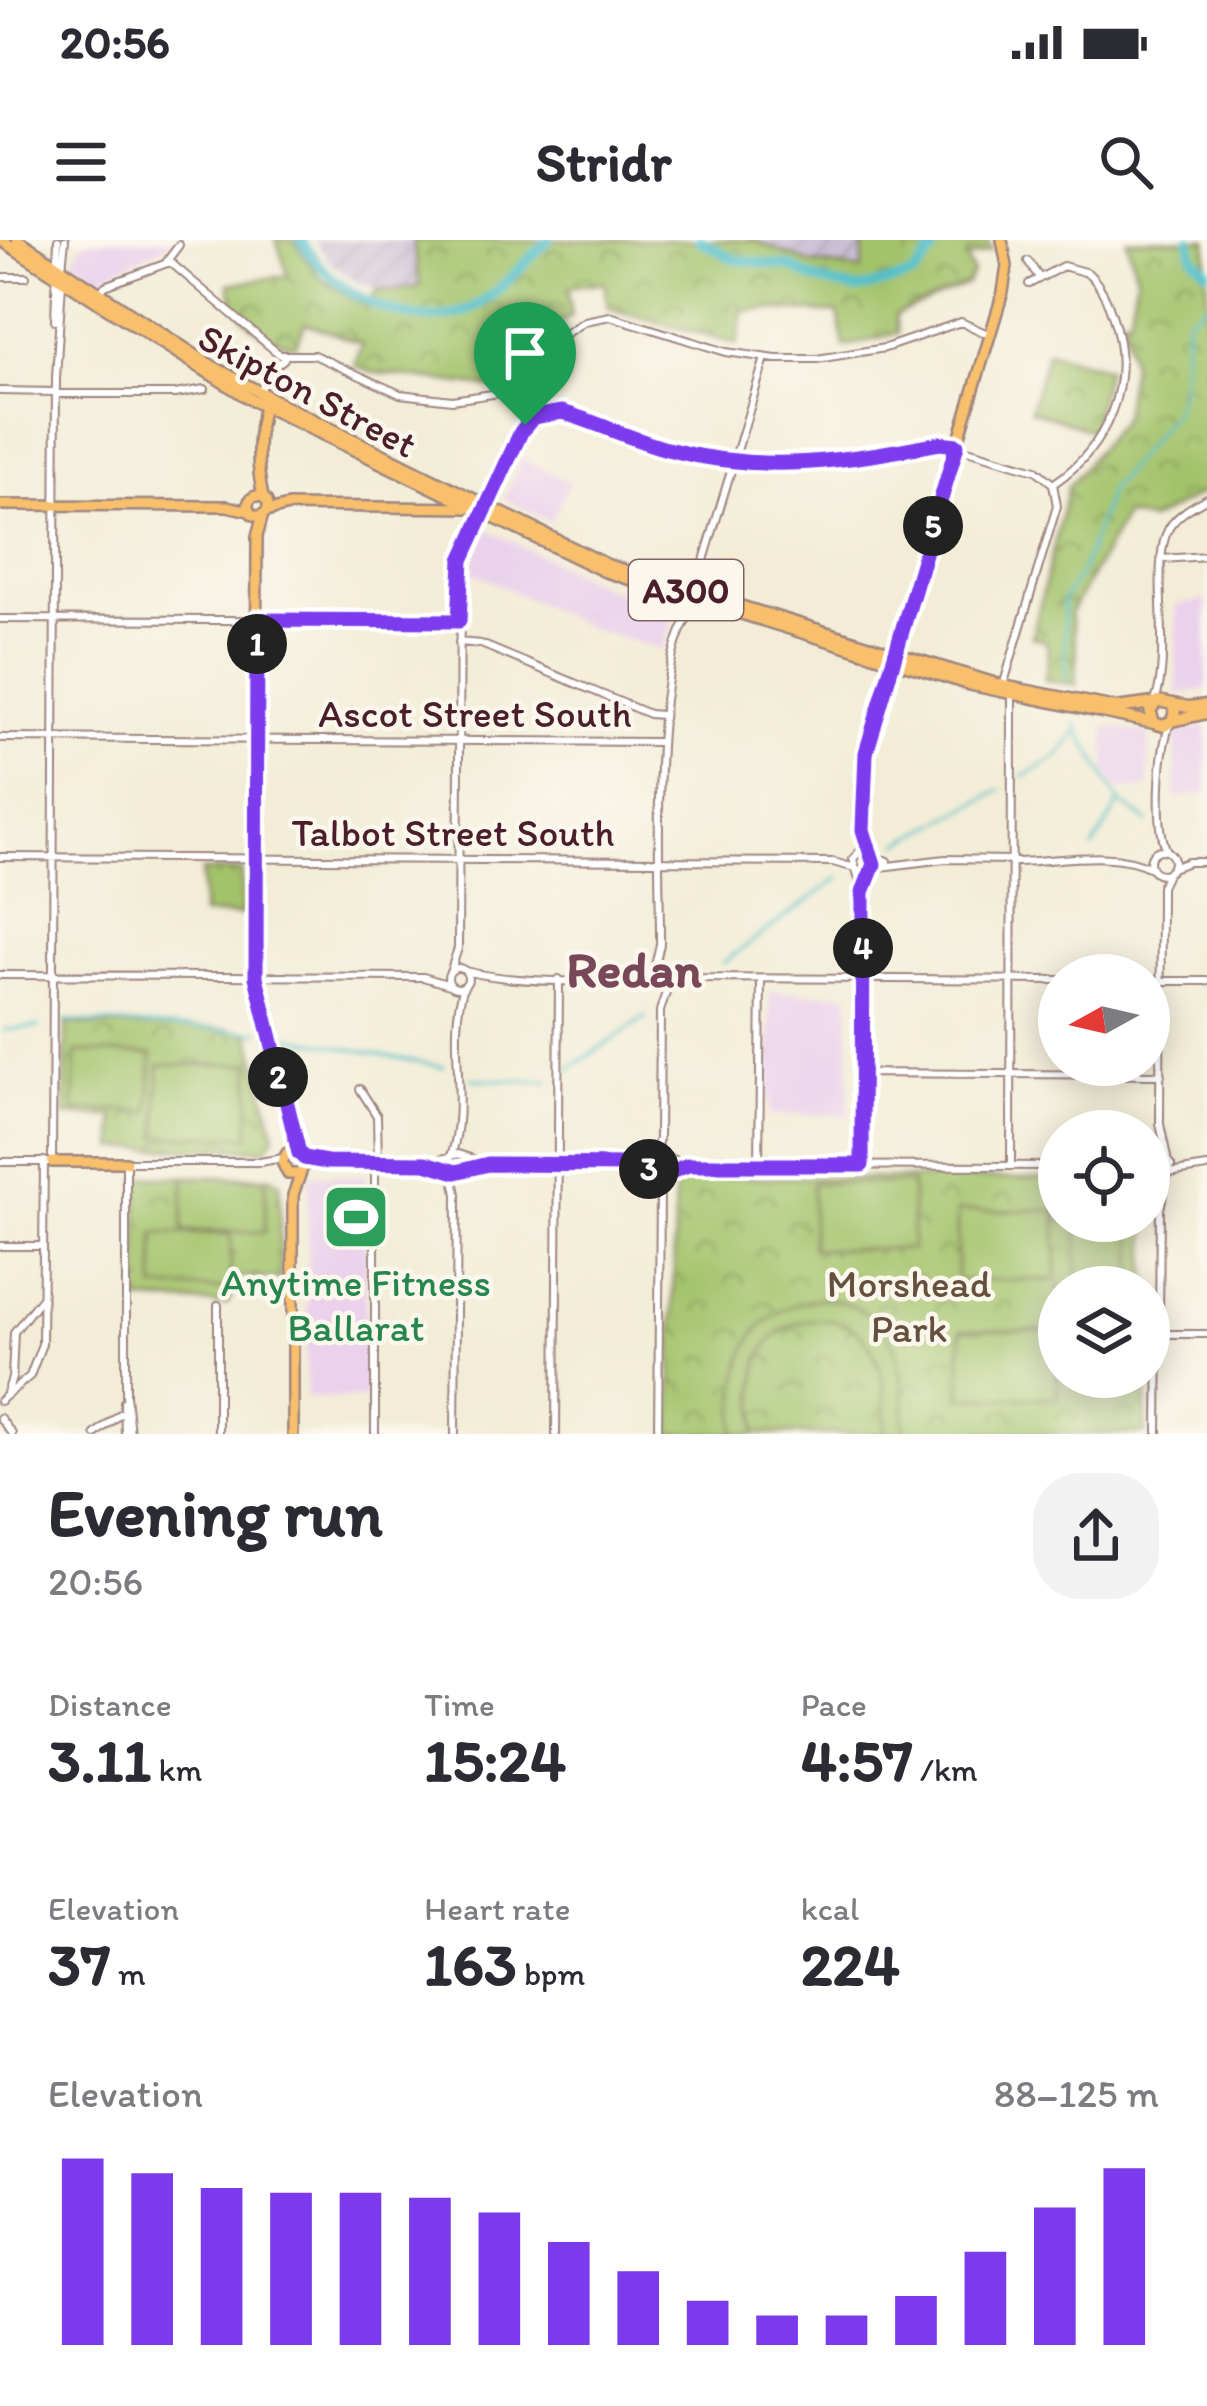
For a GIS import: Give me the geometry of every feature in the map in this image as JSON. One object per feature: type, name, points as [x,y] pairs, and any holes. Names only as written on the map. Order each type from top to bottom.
[{"type":"highway","name":"Skipton Street","points":[[1,240],[260,399],[604,571],[1008,691],[1155,723]]},
{"type":"highway","name":"Skipton Street","points":[[18,240],[58,272]]},
{"type":"highway","name":"Skipton Street","points":[[97,297],[111,300],[260,399]]},
{"type":"highway","name":"Skipton Street","points":[[1008,691],[1116,708],[1155,703]]},
{"type":"highway","name":"A300","points":[[1155,703],[1207,709]]},
{"type":"highway","points":[[1155,703],[1150,713],[1155,723]]},
{"type":"highway","points":[[1171,704],[1175,711],[1172,722]]},
{"type":"highway","name":"A300","points":[[1155,723],[1164,726],[1207,709]]},
{"type":"main road","points":[[893,656],[1006,279],[1001,240]]},
{"type":"main road","points":[[260,399],[256,977],[290,1126],[293,1163],[293,1434]]},
{"type":"main road","points":[[400,506],[421,502],[440,488]]},
{"type":"main road","points":[[0,505],[480,509]]},
{"type":"main road","points":[[48,1161],[126,1162]]},
{"type":"street","points":[[1,1401],[27,1379],[43,1338],[53,976],[60,240]]},
{"type":"street","points":[[34,251],[49,249],[60,240]]},
{"type":"street","points":[[97,297],[105,286],[166,262],[179,245]]},
{"type":"street","points":[[1028,261],[1038,275]]},
{"type":"street","points":[[166,262],[280,355],[317,356],[400,394],[452,400],[499,393],[531,414]]},
{"type":"street","points":[[1029,284],[1038,275],[1066,266],[1090,275],[1110,308],[1121,355],[1119,392],[1105,429],[1085,457],[1053,484]]},
{"type":"street","points":[[0,277],[26,278]]},
{"type":"street","points":[[111,300],[118,284]]},
{"type":"street","points":[[455,1434],[457,1194],[451,1156],[457,1132],[458,1011],[465,985],[458,948],[461,566],[480,509],[531,414],[550,346],[563,332],[589,319],[627,319],[704,348],[765,358],[852,355],[961,322],[990,335]]},
{"type":"street","points":[[260,399],[273,368],[271,349]]},
{"type":"street","points":[[273,368],[293,355]]},
{"type":"street","points":[[658,1434],[662,1162],[660,1011],[653,986],[660,944],[661,715],[685,609],[680,592],[693,583],[705,556],[765,358]]},
{"type":"street","points":[[0,391],[176,394],[205,389]]},
{"type":"street","points":[[525,425],[542,414],[562,412],[670,450],[734,461],[823,463],[940,443],[1040,472],[1053,484],[1057,506],[1008,691],[1010,1166]]},
{"type":"street","points":[[1155,703],[1162,669],[1162,559],[1172,523],[1207,498]]},
{"type":"street","points":[[680,637],[690,612],[705,600],[701,584],[705,556]]},
{"type":"street","points":[[1162,559],[1207,556]]},
{"type":"street","points":[[0,619],[459,621]]},
{"type":"street","points":[[459,644],[474,642],[661,715]]},
{"type":"street","points":[[863,892],[855,869],[863,830],[866,753],[893,656]]},
{"type":"street","points":[[1162,669],[1171,704]]},
{"type":"street","points":[[1162,756],[1172,722]]},
{"type":"street","points":[[1155,723],[1162,756],[1162,838],[1170,870],[1161,887]]},
{"type":"street","name":"Ascot Street South","points":[[0,738],[661,742]]},
{"type":"street","points":[[862,1165],[863,892],[871,868],[863,830]]},
{"type":"street","points":[[1161,954],[1161,887],[1152,869],[1153,854],[1162,838]]},
{"type":"street","points":[[870,854],[896,863]]},
{"type":"street","name":"Talbot Street South","points":[[833,862],[870,854]]},
{"type":"street","points":[[1133,862],[1153,854],[1207,862]]},
{"type":"street","name":"Talbot Street South","points":[[0,857],[833,862],[871,868]]},
{"type":"street","points":[[871,868],[952,858],[1088,859],[1170,870],[1188,862]]},
{"type":"street","points":[[660,944],[668,971],[660,1011]]},
{"type":"street","points":[[458,948],[450,970],[458,1011]]},
{"type":"street","points":[[0,975],[423,977],[465,970],[491,977],[559,979],[630,978],[654,970],[691,978],[1038,980]]},
{"type":"street","points":[[423,977],[450,985],[491,977]]},
{"type":"street","points":[[630,978],[653,986],[691,978]]},
{"type":"street","points":[[556,1434],[559,979]]},
{"type":"street","points":[[759,1165],[761,979]]},
{"type":"street","points":[[1170,981],[1207,981]]},
{"type":"street","points":[[862,1073],[1038,1073]]},
{"type":"street","points":[[360,1090],[377,1116],[375,1434]]},
{"type":"street","points":[[457,1132],[464,1157],[457,1194]]},
{"type":"street","points":[[128,1434],[126,1162],[426,1163],[451,1156],[488,1164]]},
{"type":"street","points":[[1170,1158],[1205,1167]]},
{"type":"street","points":[[0,1162],[48,1161]]},
{"type":"street","points":[[652,1172],[662,1162]]},
{"type":"street","points":[[652,1172],[662,1162]]},
{"type":"street","points":[[426,1163],[451,1170],[488,1164],[662,1162],[1038,1166]]},
{"type":"street","points":[[635,1165],[652,1172],[660,1190]]},
{"type":"street","points":[[1170,1174],[1205,1167]]},
{"type":"street","points":[[0,1246],[42,1246]]},
{"type":"street","points":[[1,1401],[11,1382],[14,1332],[43,1295]]},
{"type":"street","points":[[218,1306],[218,1434]]},
{"type":"street","points":[[1170,1334],[1207,1334]]},
{"type":"street","points":[[125,1395],[128,1434]]},
{"type":"street","points":[[1158,1398],[1158,1434]]},
{"type":"street","points":[[95,1434],[123,1411]]},
{"type":"street","points":[[0,1418],[12,1434]]},
{"type":"shaded area","points":[[90,240],[175,241],[100,277],[73,260]]},
{"type":"shaded area","points":[[313,240],[413,240],[420,286],[393,292],[358,283],[330,263]]},
{"type":"shaded area","points":[[753,240],[864,240],[863,270],[810,263]]},
{"type":"shaded area","points":[[522,459],[569,482],[551,522],[504,498]]},
{"type":"shaded area","points":[[488,530],[606,588],[675,609],[663,650],[589,628],[473,572],[473,561]]},
{"type":"shaded area","points":[[1207,600],[1207,689],[1177,694],[1176,605]]},
{"type":"shaded area","points":[[1207,726],[1207,794],[1175,798],[1175,733]]},
{"type":"shaded area","points":[[1105,727],[1149,734],[1148,789],[1117,789],[1106,769]]},
{"type":"shaded area","points":[[770,992],[849,994],[849,1115],[769,1115]]},
{"type":"shaded area","points":[[309,1175],[366,1176],[365,1398],[306,1398]]},
{"type":"green space","points":[[276,240],[294,240],[321,279],[367,307],[377,290],[420,286],[413,240],[753,240],[810,263],[862,270],[864,240],[987,240],[992,250],[967,258],[973,273],[967,284],[895,316],[898,333],[844,347],[838,313],[743,311],[737,344],[608,308],[604,282],[569,287],[571,316],[552,332],[509,390],[370,372],[354,365],[362,344],[306,323],[295,346],[260,332],[238,309],[229,284],[288,275]]},
{"type":"green space","points":[[1127,240],[1207,240],[1207,490],[1150,521],[1125,515],[1070,614],[1077,653],[1076,685],[1045,680],[1049,651],[1045,641],[1032,637],[1068,487],[1123,417],[1131,364],[1123,317],[1129,318],[1137,276]]},
{"type":"green space","points":[[1047,351],[1107,368],[1091,430],[1030,410]]},
{"type":"green space","points":[[202,871],[242,871],[241,915],[202,915]]},
{"type":"green space","points":[[66,1024],[250,1033],[275,1136],[266,1149],[115,1148],[115,1117],[65,1116]]},
{"type":"green space","points":[[76,1052],[152,1054],[150,1112],[74,1110]]},
{"type":"green space","points":[[251,1064],[249,1136],[158,1136],[159,1065]]},
{"type":"green space","points":[[138,1177],[271,1177],[280,1183],[280,1279],[240,1277],[227,1304],[138,1301]]},
{"type":"green space","points":[[184,1177],[266,1178],[265,1232],[183,1231]]},
{"type":"green space","name":"Morshead Park","points":[[675,1177],[1038,1179],[1038,1242],[1147,1242],[1147,1266],[1038,1266],[1038,1398],[1146,1398],[1146,1434],[671,1434]]},
{"type":"green space","points":[[812,1183],[912,1183],[912,1249],[812,1249]]},
{"type":"green space","points":[[1038,1210],[1038,1242],[1056,1242],[1057,1266],[1038,1266],[1038,1280],[957,1280],[957,1211]]},
{"type":"green space","points":[[155,1233],[231,1234],[230,1289],[155,1288]]},
{"type":"green space","points":[[1078,1242],[1134,1242],[1134,1266],[1077,1266]]},
{"type":"green space","points":[[822,1298],[848,1304],[883,1328],[899,1364],[904,1434],[885,1434],[882,1375],[868,1343],[842,1323],[810,1320],[768,1344],[756,1377],[756,1434],[735,1434],[738,1385],[748,1344],[774,1314]]},
{"type":"green space","points":[[961,1330],[1038,1331],[1038,1398],[961,1397]]},
{"type":"waterway","points":[[301,240],[333,279],[355,294],[379,307],[430,318],[479,304],[549,240]]},
{"type":"waterway","points":[[699,240],[734,259],[791,267],[815,280],[857,290],[913,276],[933,252],[936,240]]},
{"type":"waterway","points":[[1190,240],[1193,256],[1207,270]]},
{"type":"waterway","points":[[1067,681],[1063,600],[1083,568],[1110,489],[1173,413],[1181,388],[1187,318],[1207,303]]},
{"type":"waterway","points":[[1023,777],[1059,756],[1078,730],[1077,724]]},
{"type":"waterway","points":[[1078,730],[1120,802],[1148,822]]},
{"type":"waterway","points":[[900,843],[1001,790]]},
{"type":"waterway","points":[[1093,848],[1119,803]]},
{"type":"waterway","points":[[723,963],[839,878]]},
{"type":"waterway","points":[[569,1069],[646,1017]]},
{"type":"waterway","points":[[65,1021],[260,1032]]},
{"type":"waterway","points":[[4,1030],[39,1027]]},
{"type":"waterway","points":[[279,1035],[444,1067]]},
{"type":"waterway","points":[[471,1079],[548,1082]]},
{"type":"place","name":"Anytime Fitness Ballarat","points":[[356,1217]]},
{"type":"district","name":"Redan","points":[[634,969]]},
{"type":"route","points":[[562,412],[670,450],[782,464],[851,460],[940,443],[957,445],[864,766],[863,830],[874,864],[863,892],[862,1165],[688,1165],[661,1176],[635,1165],[488,1164],[456,1172],[426,1163],[327,1162],[299,1153],[256,977],[257,620],[459,621],[462,560],[525,425],[542,414],[562,412]]}]
